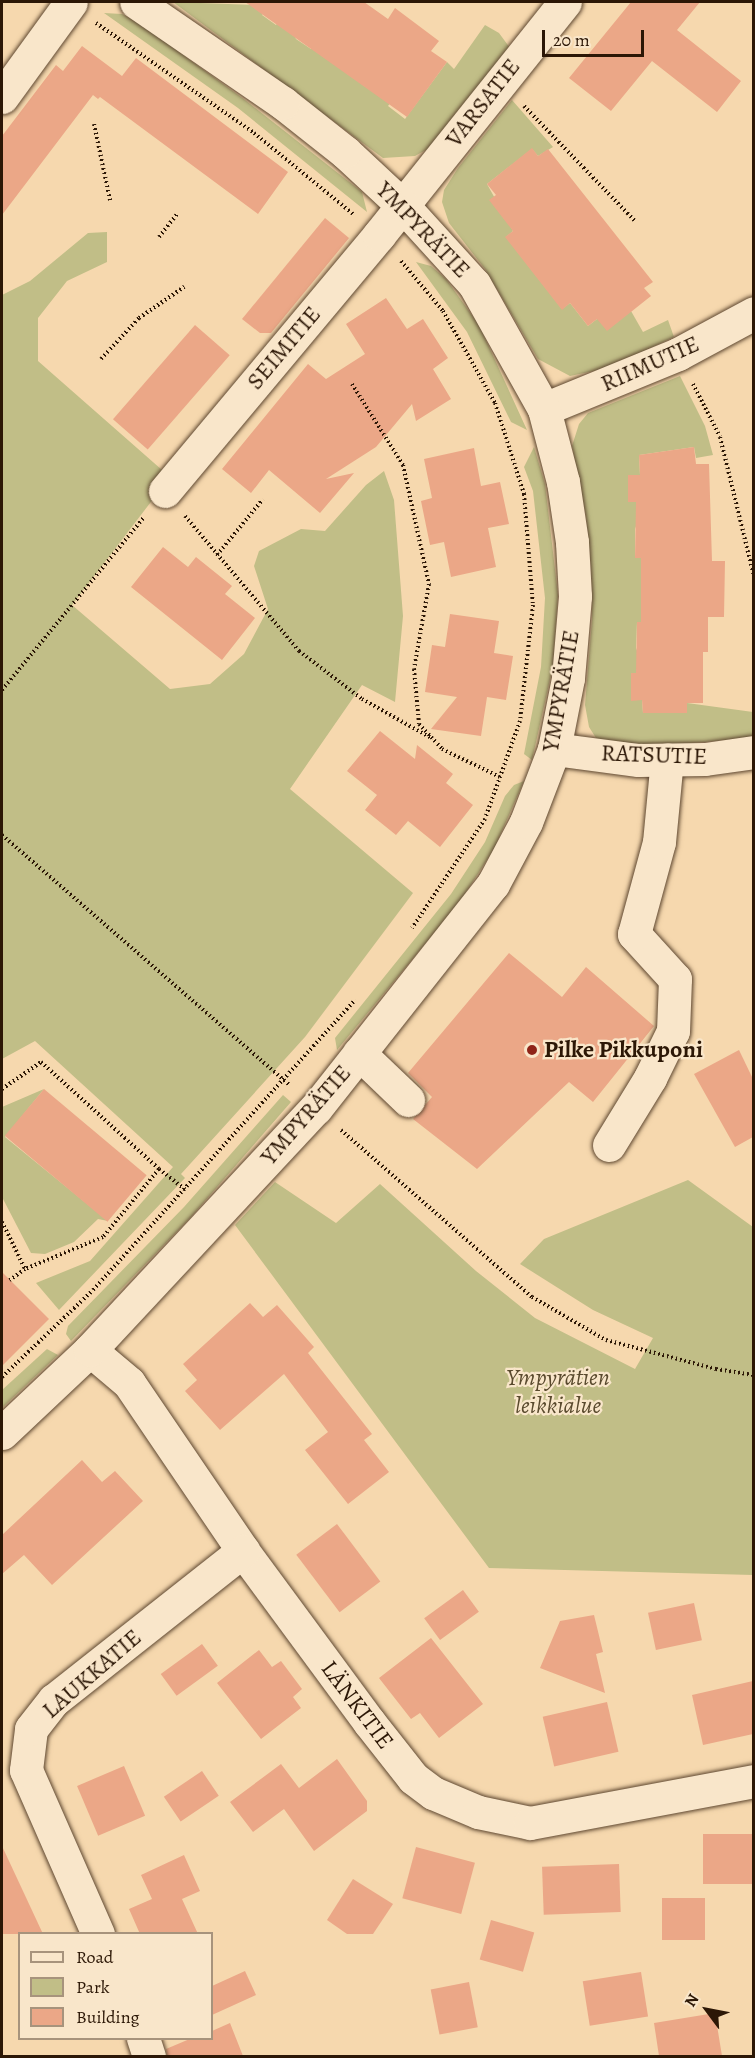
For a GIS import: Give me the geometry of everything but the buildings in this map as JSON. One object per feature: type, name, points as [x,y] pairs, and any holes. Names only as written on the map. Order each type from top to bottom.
[{"type":"street","name":"YMPYRÄTIE","points":[[2,1433],[90,1350],[316,1108],[493,884],[526,822],[554,749],[568,678],[575,596],[572,542],[563,482],[544,409],[474,284],[402,205],[283,103],[136,2]]},
{"type":"street","name":"VARSATIE","points":[[402,205],[500,80],[565,2]]},
{"type":"street","points":[[2,97],[70,3]]},
{"type":"street","name":"SEIMITIE","points":[[165,491],[402,205]]},
{"type":"street","name":"RIIMUTIE","points":[[544,409],[678,354],[753,313]]},
{"type":"street","name":"RATSUTIE","points":[[554,749],[638,760],[753,752]]},
{"type":"street","points":[[609,1145],[651,1078],[673,1031],[675,979],[634,934],[659,842],[668,759]]},
{"type":"street","points":[[359,1053],[408,1100]]},
{"type":"street","name":"LÄNKITIE","points":[[90,1350],[129,1383],[243,1551],[405,1769],[433,1793],[478,1812],[530,1823],[753,1780]]},
{"type":"street","name":"LAUKKATIE","points":[[97,1932],[26,1770],[31,1729],[54,1700],[243,1551]]},
{"type":"street","points":[[144,2040],[149,2056]]},
{"type":"path","points":[[70,3],[254,133],[379,235],[443,311],[495,403],[524,494],[533,605],[520,721],[485,819],[407,935]]},
{"type":"path","points":[[500,80],[636,222]]},
{"type":"path","points":[[94,124],[110,200]]},
{"type":"path","points":[[159,237],[177,214]]},
{"type":"path","points":[[101,359],[139,318],[184,286]]},
{"type":"path","points":[[678,354],[720,437],[753,577]]},
{"type":"path","points":[[352,384],[403,465],[429,584],[414,669],[419,724],[442,749],[500,777]]},
{"type":"path","points":[[2,690],[165,491],[299,651],[362,699],[433,739]]},
{"type":"path","points":[[217,555],[263,499]]},
{"type":"path","points":[[2,835],[532,1297],[606,1340],[716,1369],[753,1375]]},
{"type":"path","points":[[2,1377],[93,1290],[363,990]]},
{"type":"path","points":[[2,1089],[41,1062],[159,1169],[185,1189]]},
{"type":"path","points":[[10,1280],[25,1269],[103,1237],[159,1169]]},
{"type":"path","points":[[2,1222],[25,1269]]},
{"type":"green space","points":[[173,2],[255,5],[265,2],[269,5],[262,15],[276,25],[284,13],[296,39],[311,49],[317,41],[396,95],[388,106],[405,119],[447,62],[454,69],[485,25],[499,33],[510,48],[433,146],[415,156],[383,158]]},
{"type":"green space","points":[[104,13],[122,14],[142,25],[245,100],[362,192],[367,212],[238,108]]},
{"type":"green space","points":[[512,100],[553,147],[538,156],[532,149],[487,184],[513,231],[506,237],[562,309],[570,303],[588,326],[597,319],[631,311],[643,332],[668,320],[674,337],[608,368],[570,376],[538,359],[485,269],[449,223],[442,202],[444,190],[458,168]]},
{"type":"green space","points":[[107,232],[107,262],[67,281],[38,318],[38,361],[170,477],[72,605],[170,689],[210,684],[244,654],[268,609],[254,566],[259,551],[301,529],[325,531],[366,485],[384,471],[394,500],[403,616],[395,702],[362,685],[290,789],[413,893],[305,1037],[181,1174],[185,1178],[59,1310],[36,1283],[90,1261],[173,1167],[35,1041],[2,1059],[2,295],[30,281],[88,233]]},
{"type":"green space","points":[[416,262],[431,266],[446,279],[479,325],[527,430],[511,422],[467,332]]},
{"type":"green space","points":[[680,376],[705,426],[713,455],[696,458],[694,447],[639,455],[640,475],[628,476],[628,502],[645,502],[635,529],[635,558],[651,558],[641,567],[641,609],[652,622],[637,622],[636,648],[646,673],[631,673],[631,700],[642,700],[643,713],[687,713],[687,703],[753,712],[753,738],[616,749],[596,738],[589,727],[585,705],[592,620],[591,568],[586,516],[572,446],[579,424],[588,413]]},
{"type":"green space","points":[[534,447],[545,484],[558,595],[553,666],[532,760],[524,754],[541,667],[545,598],[533,491],[524,467]]},
{"type":"green space","points":[[524,781],[494,849],[459,903],[337,1050],[335,1038],[451,894],[485,842],[505,796],[514,785]]},
{"type":"green space","points":[[44,1089],[5,1137],[108,1221],[98,1219],[74,1242],[45,1254],[31,1253],[2,1197],[2,1107]]},
{"type":"green space","points":[[283,1095],[291,1102],[191,1217],[71,1341],[66,1334],[68,1326],[184,1207]]},
{"type":"green space","name":"Ympyrätien leikkialue","points":[[688,1180],[753,1227],[753,1575],[489,1568],[235,1225],[275,1182],[336,1223],[380,1184],[476,1271],[535,1318],[635,1369],[653,1338],[593,1310],[520,1264],[544,1239]]},
{"type":"green space","points":[[47,1349],[58,1355],[2,1408],[2,1390]]},
{"type":"place","name":"Pilke Pikkuponi","points":[[532,1050]]}]
